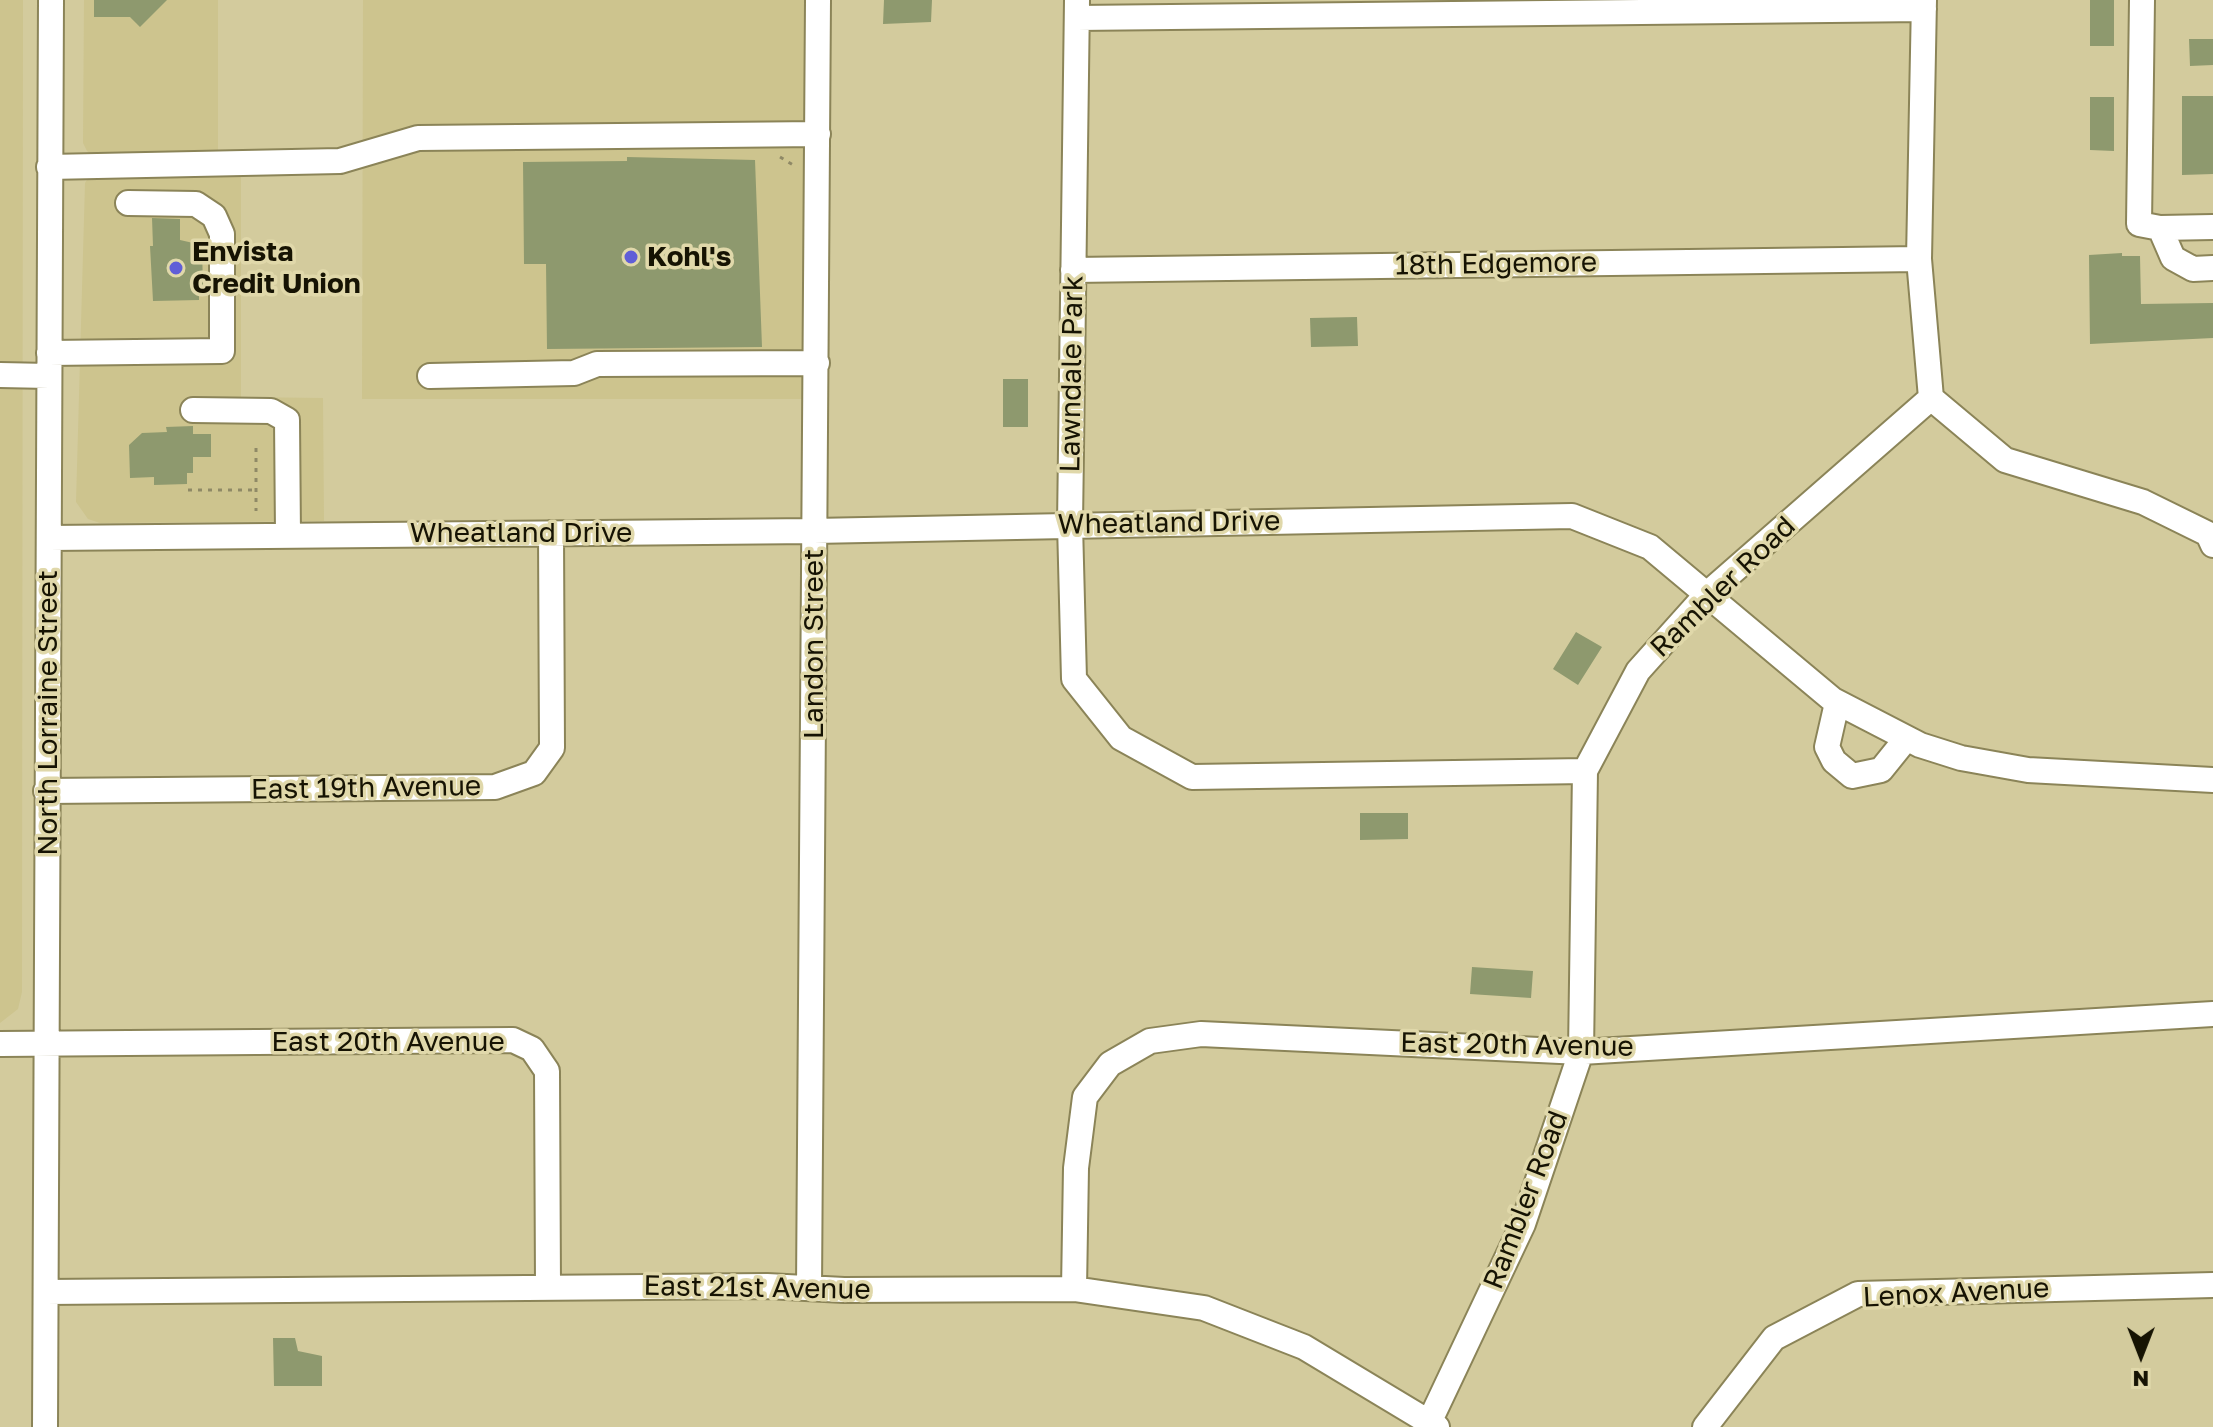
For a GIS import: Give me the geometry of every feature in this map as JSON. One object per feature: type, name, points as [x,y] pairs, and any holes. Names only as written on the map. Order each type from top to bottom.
[{"type":"street","name":"North Lorraine Street","points":[[45,1427],[51,0]]},
{"type":"street","name":"Landon Street","points":[[809,1288],[818,0]]},
{"type":"street","points":[[2142,0],[2139,224],[2160,228],[2213,227]]},
{"type":"street","points":[[1077,9],[1924,4],[1919,259],[1931,398],[2005,460],[2143,502],[2208,534],[2213,545]]},
{"type":"street","name":"Lawndale Park","points":[[1077,9],[1070,524],[1074,679],[1121,738],[1192,777],[1585,771]]},
{"type":"street","points":[[49,167],[340,161],[418,138],[818,134]]},
{"type":"street","points":[[0,375],[49,364],[222,351],[222,234],[214,216],[196,204],[128,203]]},
{"type":"street","points":[[2160,228],[2173,258],[2193,269],[2213,268]]},
{"type":"street","name":"18th Edgemore","points":[[1073,270],[1919,259]]},
{"type":"street","points":[[430,376],[574,373],[597,364],[817,363]]},
{"type":"street","name":"Rambler Road","points":[[1431,1425],[1523,1224],[1581,1052],[1585,771],[1638,671],[1707,594],[1931,398]]},
{"type":"street","points":[[193,410],[271,411],[287,420],[288,535]]},
{"type":"street","name":"Wheatland Drive","points":[[49,538],[814,531],[1572,516],[1650,547],[1837,703],[1906,739],[1961,758],[2028,770],[2213,780]]},
{"type":"street","name":"East 19th Avenue","points":[[46,791],[495,787],[534,773],[552,748],[551,533]]},
{"type":"street","points":[[1837,703],[1827,747],[1834,761],[1852,776],[1881,770],[1906,739]]},
{"type":"street","name":"East 20th Avenue","points":[[1074,1289],[1076,1168],[1085,1097],[1110,1064],[1150,1041],[1201,1034],[1581,1052],[2213,1014]]},
{"type":"street","name":"East 20th Avenue","points":[[0,1044],[513,1040],[532,1049],[547,1071],[548,1287]]},
{"type":"street","name":"Lenox Avenue","points":[[1705,1427],[1774,1338],[1858,1294],[2213,1285]]},
{"type":"street","name":"East 21st Avenue","points":[[46,1292],[548,1287],[1074,1289],[1204,1308],[1304,1347],[1431,1425]]},
{"type":"path","points":[[256,448],[256,511]]},
{"type":"path","points":[[188,490],[256,490]]},
{"type":"shaded area","points":[[0,0],[23,0],[22,992],[18,1009],[0,1023]]},
{"type":"shaded area","points":[[84,0],[218,0],[218,153],[92,155],[87,151],[83,143]]},
{"type":"shaded area","points":[[363,0],[805,0],[802,399],[362,399]]},
{"type":"shaded area","points":[[241,174],[241,397],[323,398],[324,521],[100,523],[88,519],[76,502],[85,183],[88,178]]},
{"type":"building","points":[[94,0],[167,0],[140,27],[130,17],[94,17]]},
{"type":"building","points":[[884,0],[932,0],[931,22],[883,24]]},
{"type":"building","points":[[2090,0],[2114,0],[2114,46],[2090,46]]},
{"type":"building","points":[[2189,39],[2213,39],[2213,65],[2190,66]]},
{"type":"building","points":[[2182,96],[2213,96],[2213,174],[2182,175]]},
{"type":"building","points":[[2090,97],[2114,97],[2114,151],[2090,150]]},
{"type":"building","name":"Kohl's","points":[[627,157],[755,160],[762,347],[547,349],[546,264],[524,264],[523,162],[627,161]]},
{"type":"building","name":"Envista Credit Union","points":[[152,218],[180,219],[180,240],[202,245],[203,290],[199,290],[199,300],[153,301]]},
{"type":"building","points":[[2122,253],[2122,256],[2140,256],[2141,304],[2213,303],[2213,338],[2090,344],[2089,255]]},
{"type":"building","points":[[1357,317],[1358,346],[1311,347],[1310,318]]},
{"type":"building","points":[[1003,379],[1028,379],[1028,427],[1003,427]]},
{"type":"building","points":[[193,426],[193,434],[211,434],[211,457],[193,457],[193,473],[187,473],[187,484],[154,485],[154,477],[130,478],[129,445],[142,433],[167,432],[166,427]]},
{"type":"building","points":[[1576,632],[1602,647],[1578,685],[1553,669]]},
{"type":"building","points":[[1360,813],[1408,813],[1408,839],[1360,840]]},
{"type":"building","points":[[1472,967],[1533,971],[1531,998],[1470,994]]},
{"type":"building","points":[[273,1338],[295,1338],[298,1351],[322,1356],[322,1386],[274,1386]]},
{"type":"place","name":"Kohl's","points":[[631,257]]},
{"type":"place","name":"Envista Credit Union","points":[[176,268]]}]
